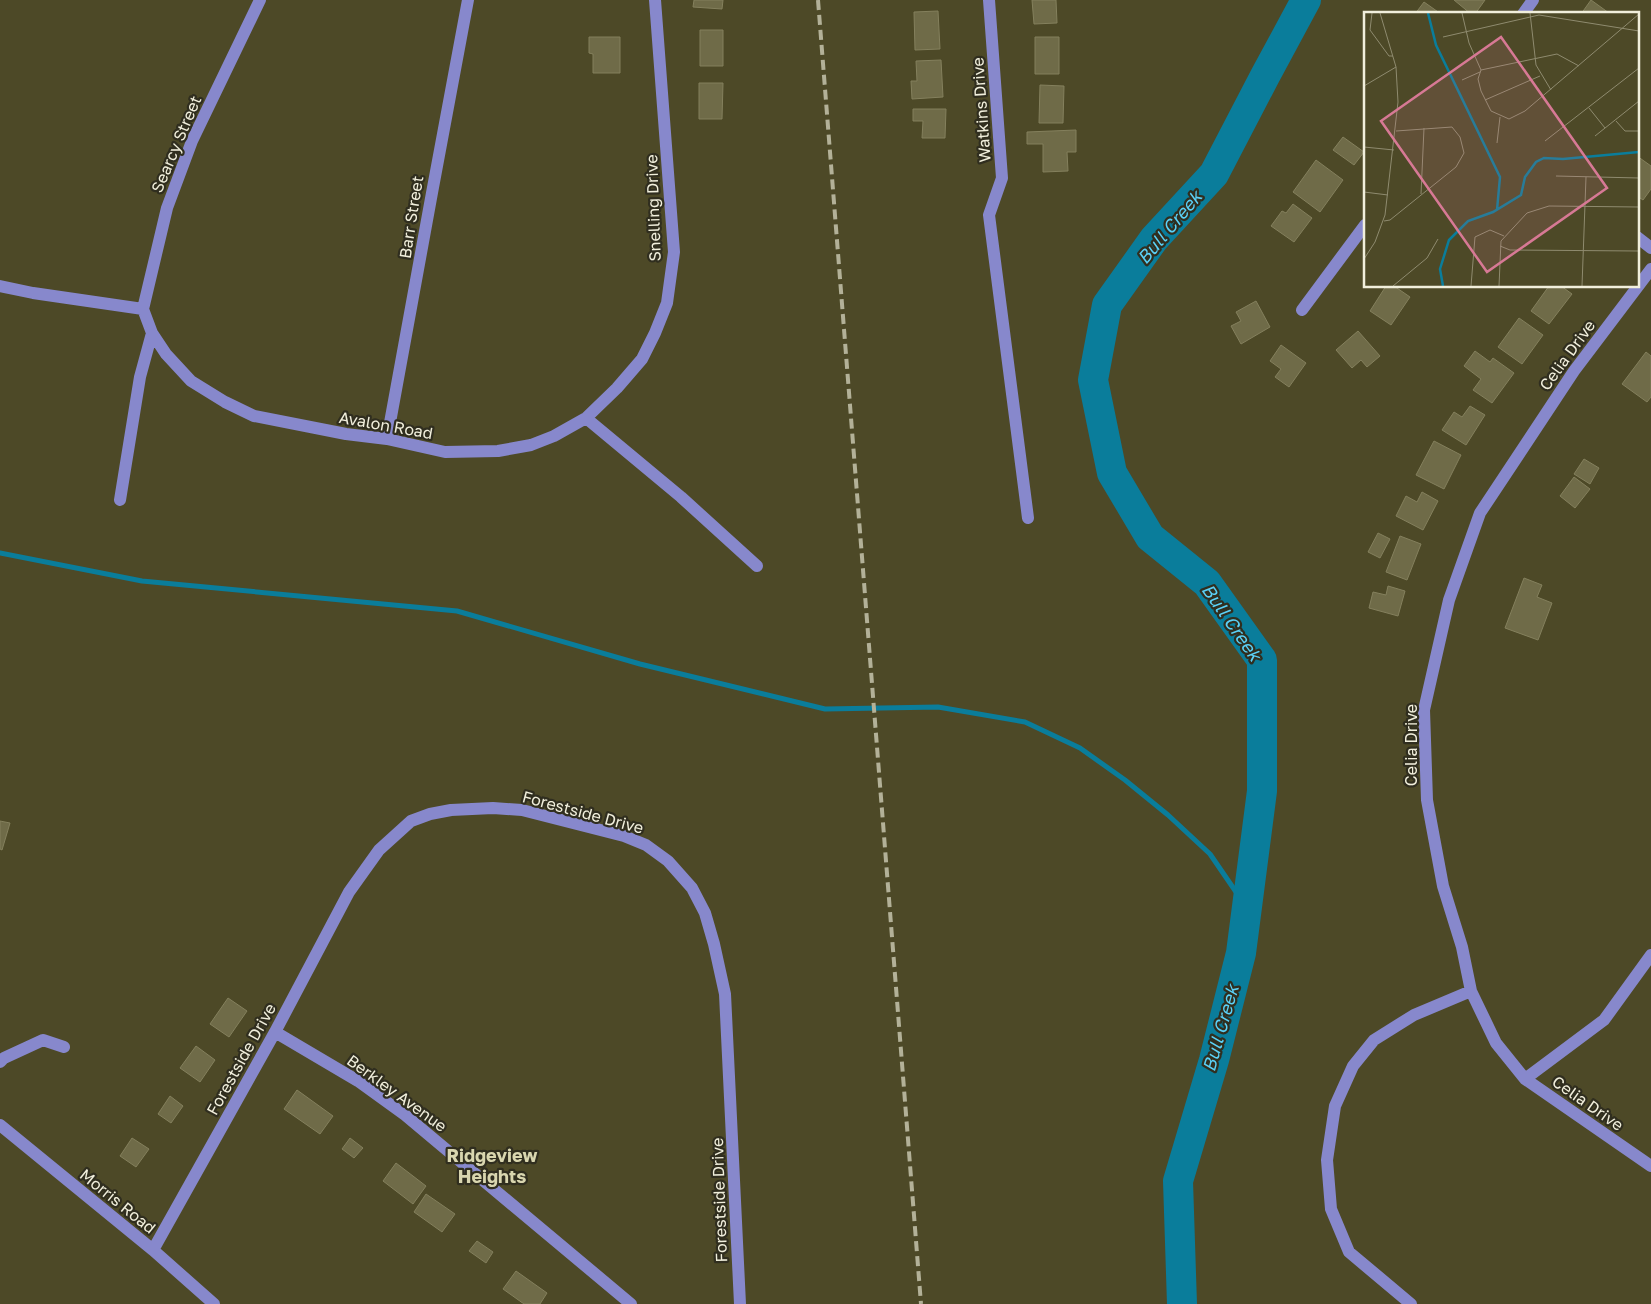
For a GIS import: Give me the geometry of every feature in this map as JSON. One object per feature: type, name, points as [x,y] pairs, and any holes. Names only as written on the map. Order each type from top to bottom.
[{"type":"street","name":"Searcy Street","points":[[142,309],[167,208],[192,141],[260,0]]},
{"type":"street","name":"Barr Street","points":[[386,439],[468,0]]},
{"type":"street","name":"Snelling Drive","points":[[586,418],[617,388],[642,358],[656,332],[666,303],[674,252],[655,0]]},
{"type":"street","name":"Watkins Drive","points":[[989,0],[1002,178],[990,215],[1028,518]]},
{"type":"street","points":[[1524,12],[1533,0]]},
{"type":"street","points":[[1302,310],[1364,226]]},
{"type":"street","points":[[1638,238],[1651,248]]},
{"type":"street","name":"Celia Drive","points":[[1638,286],[1651,269]]},
{"type":"street","points":[[0,286],[33,293],[142,309]]},
{"type":"street","name":"Celia Drive","points":[[1637,288],[1574,371],[1480,513],[1449,600],[1424,710],[1427,800],[1443,886],[1462,947],[1471,991],[1496,1043],[1525,1078],[1651,1166]]},
{"type":"street","name":"Avalon Road","points":[[142,309],[152,333],[166,354],[191,381],[225,402],[254,416],[346,434],[386,439],[445,452],[498,451],[530,445],[554,436],[586,418]]},
{"type":"street","points":[[120,500],[140,377],[152,333]]},
{"type":"street","points":[[586,418],[681,497],[757,566]]},
{"type":"street","name":"Forestside Drive","points":[[153,1250],[275,1032],[349,892],[379,850],[410,821],[430,814],[451,810],[492,808],[522,810],[624,836],[646,845],[668,861],[692,888],[705,913],[725,994],[740,1304]]},
{"type":"street","points":[[1525,1078],[1604,1020],[1651,955]]},
{"type":"street","points":[[1411,1304],[1349,1252],[1331,1209],[1327,1160],[1335,1106],[1353,1066],[1374,1040],[1414,1015],[1471,991]]},
{"type":"street","name":"Berkley Avenue","points":[[275,1032],[358,1081],[405,1115],[631,1304]]},
{"type":"street","points":[[0,1062],[4,1058],[43,1040],[64,1047]]},
{"type":"street","name":"Morris Road","points":[[0,1125],[153,1250],[214,1304]]},
{"type":"building","points":[[694,0],[723,0],[722,9],[693,7]]},
{"type":"building","points":[[1032,0],[1056,0],[1057,23],[1034,24]]},
{"type":"building","points":[[1454,0],[1485,0],[1476,12],[1469,12]]},
{"type":"building","points":[[1591,0],[1608,12],[1582,12]]},
{"type":"building","points":[[1424,2],[1438,12],[1416,12]]},
{"type":"building","points":[[938,11],[940,49],[915,50],[914,12]]},
{"type":"building","points":[[700,30],[723,30],[723,66],[700,66]]},
{"type":"building","points":[[589,37],[620,37],[620,73],[593,73],[593,54],[589,53]]},
{"type":"building","points":[[1035,37],[1059,37],[1059,74],[1035,74]]},
{"type":"building","points":[[941,60],[943,97],[912,99],[911,81],[917,81],[916,61]]},
{"type":"building","points":[[699,83],[723,83],[722,119],[699,119]]},
{"type":"building","points":[[1040,85],[1064,86],[1063,123],[1039,123]]},
{"type":"building","points":[[913,109],[946,109],[945,138],[922,138],[923,121],[913,121]]},
{"type":"building","points":[[1076,130],[1076,152],[1067,152],[1068,171],[1043,172],[1043,144],[1027,144],[1027,132]]},
{"type":"building","points":[[1343,137],[1364,152],[1354,165],[1333,150]]},
{"type":"building","points":[[1638,157],[1651,166],[1651,189],[1643,200],[1638,197]]},
{"type":"building","points":[[1316,160],[1343,180],[1320,212],[1293,192]]},
{"type":"building","points":[[1293,204],[1312,218],[1294,242],[1271,226],[1282,211],[1286,213]]},
{"type":"building","points":[[1385,288],[1397,288],[1410,297],[1391,325],[1370,311]]},
{"type":"building","points":[[1548,288],[1564,288],[1572,294],[1549,324],[1531,311]]},
{"type":"building","points":[[1256,301],[1270,327],[1241,344],[1231,326],[1241,321],[1236,312]]},
{"type":"building","points":[[1519,318],[1543,335],[1522,364],[1498,347]]},
{"type":"building","points":[[1358,331],[1380,356],[1367,367],[1361,360],[1352,368],[1336,350]]},
{"type":"building","points":[[1281,345],[1306,363],[1289,387],[1275,377],[1281,369],[1270,361]]},
{"type":"building","points":[[1475,351],[1490,362],[1493,358],[1514,373],[1492,403],[1473,390],[1481,379],[1464,366]]},
{"type":"building","points":[[1646,352],[1651,356],[1651,397],[1647,402],[1622,384]]},
{"type":"building","points":[[1470,406],[1485,415],[1466,445],[1442,430],[1454,412],[1462,417]]},
{"type":"building","points":[[1434,441],[1461,455],[1444,489],[1416,475]]},
{"type":"building","points":[[1584,459],[1599,468],[1590,484],[1574,474]]},
{"type":"building","points":[[1574,477],[1590,489],[1575,508],[1560,496]]},
{"type":"building","points":[[1422,492],[1438,501],[1423,530],[1396,516],[1406,496],[1417,502]]},
{"type":"building","points":[[1378,533],[1390,539],[1380,558],[1368,552]]},
{"type":"building","points":[[1400,536],[1421,544],[1407,580],[1386,572]]},
{"type":"building","points":[[1524,578],[1542,585],[1537,597],[1552,603],[1538,640],[1505,628]]},
{"type":"building","points":[[1388,586],[1405,591],[1398,616],[1369,608],[1373,592],[1386,595]]},
{"type":"building","points":[[0,821],[10,823],[2,850],[0,849]]},
{"type":"building","points":[[228,998],[247,1011],[229,1037],[210,1024]]},
{"type":"building","points":[[196,1046],[215,1060],[200,1082],[180,1068]]},
{"type":"building","points":[[297,1090],[333,1116],[320,1134],[284,1109]]},
{"type":"building","points":[[170,1096],[183,1106],[171,1123],[158,1114]]},
{"type":"building","points":[[132,1138],[149,1149],[136,1167],[120,1156]]},
{"type":"building","points":[[350,1138],[363,1148],[354,1158],[342,1149]]},
{"type":"building","points":[[396,1163],[426,1186],[413,1204],[383,1181]]},
{"type":"building","points":[[426,1194],[455,1214],[442,1232],[414,1212]]},
{"type":"building","points":[[477,1241],[493,1252],[486,1263],[469,1251]]},
{"type":"building","points":[[516,1271],[547,1293],[540,1304],[524,1304],[503,1289]]},
{"type":"waterway","name":"Bull Creek","points":[[1182,1304],[1178,1181],[1214,1060],[1241,953],[1262,791],[1262,660],[1207,583],[1150,537],[1112,473],[1093,380],[1107,305],[1154,239],[1214,174],[1306,0]]},
{"type":"waterway","points":[[0,553],[142,581],[457,611],[640,664],[825,709],[938,707],[1025,722],[1080,748],[1125,780],[1168,815],[1210,854],[1247,908]]},
{"type":"railway","points":[[818,0],[921,1304]]},
{"type":"district","name":"Ridgeview Heights","points":[[492,1165]]}]
